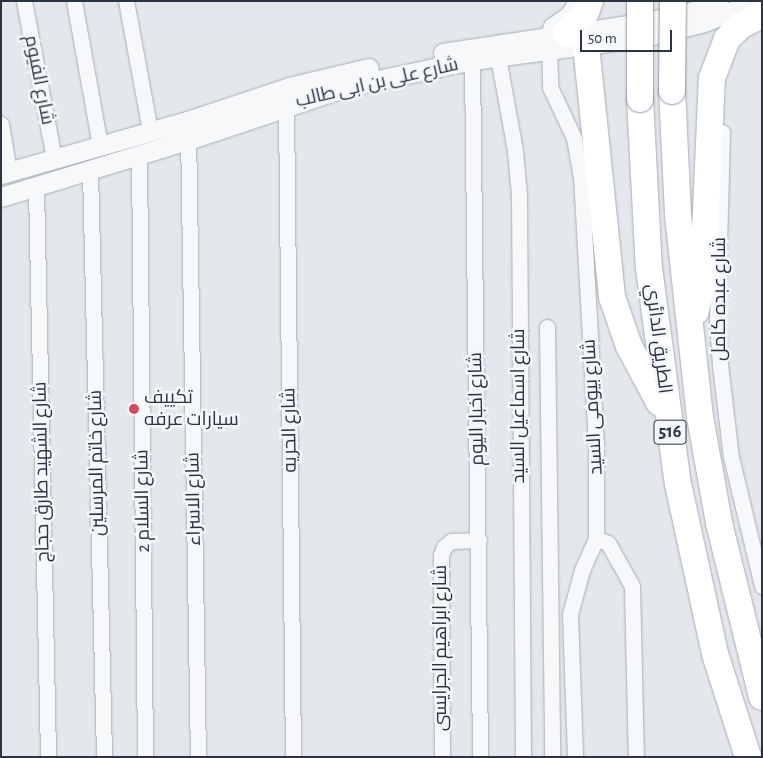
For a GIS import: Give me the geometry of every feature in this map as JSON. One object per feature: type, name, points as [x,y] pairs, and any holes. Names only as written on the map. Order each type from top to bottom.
[{"type":"highway","points":[[590,1],[586,12],[562,41],[612,297],[630,346],[668,419]]},
{"type":"highway","name":"الطريق الدائري","points":[[640,1],[640,99],[649,268],[668,419],[703,605],[748,757]]},
{"type":"highway","name":"الطريق الدائري","points":[[691,11],[672,91],[678,215],[689,334],[718,523],[762,697]]},
{"type":"highway","points":[[689,334],[702,275],[712,78],[727,39],[740,26],[762,15]]},
{"type":"street","name":"شارع الفيوم","points":[[24,1],[54,159]]},
{"type":"street","points":[[74,1],[100,145]]},
{"type":"street","points":[[126,1],[150,131]]},
{"type":"street","points":[[562,41],[550,26],[568,14],[576,1]]},
{"type":"street","points":[[691,11],[718,1]]},
{"type":"street","points":[[691,11],[758,1]]},
{"type":"street","name":"شارع على بن ابى طالب","points":[[5,173],[187,121],[290,87],[336,75],[490,44],[644,36],[691,11]]},
{"type":"street","name":"شارع عبده كامل","points":[[762,20],[741,38],[727,70],[723,90],[717,319],[731,456],[762,586]]},
{"type":"street","name":"شارع على بن ابى طالب","points":[[1,197],[188,140],[286,104],[380,78],[472,60],[498,57],[562,41]]},
{"type":"street","name":"شارع بيومى السيد","points":[[562,41],[550,87],[574,138],[581,176],[596,443],[596,538]]},
{"type":"street","name":"شارع اسماعيل السيد","points":[[498,57],[515,151],[519,195],[523,757]]},
{"type":"street","name":"شارع اخبار اليوم","points":[[472,60],[480,757]]},
{"type":"street","name":"شارع الحريه","points":[[286,104],[293,757]]},
{"type":"street","name":"شارع الاسراء","points":[[187,121],[198,757]]},
{"type":"street","points":[[1,124],[5,173]]},
{"type":"street","name":"شارع السلام 2","points":[[139,155],[145,757]]},
{"type":"street","name":"شارع خاتم المرسلين","points":[[90,170],[104,757]]},
{"type":"street","name":"شارع الشهيد طارق حجاج","points":[[36,186],[48,757]]},
{"type":"street","name":"شارع اسماعيل السيد","points":[[547,327],[552,757]]},
{"type":"street","points":[[574,757],[570,614],[582,570],[596,538],[608,543],[632,586],[636,757]]},
{"type":"street","name":"شارع ابراهيم الجرايسى","points":[[442,757],[441,555],[444,547],[451,541],[479,540]]},
{"type":"place","name":"تكييف سيارات عرفه","points":[[134,409]]}]
